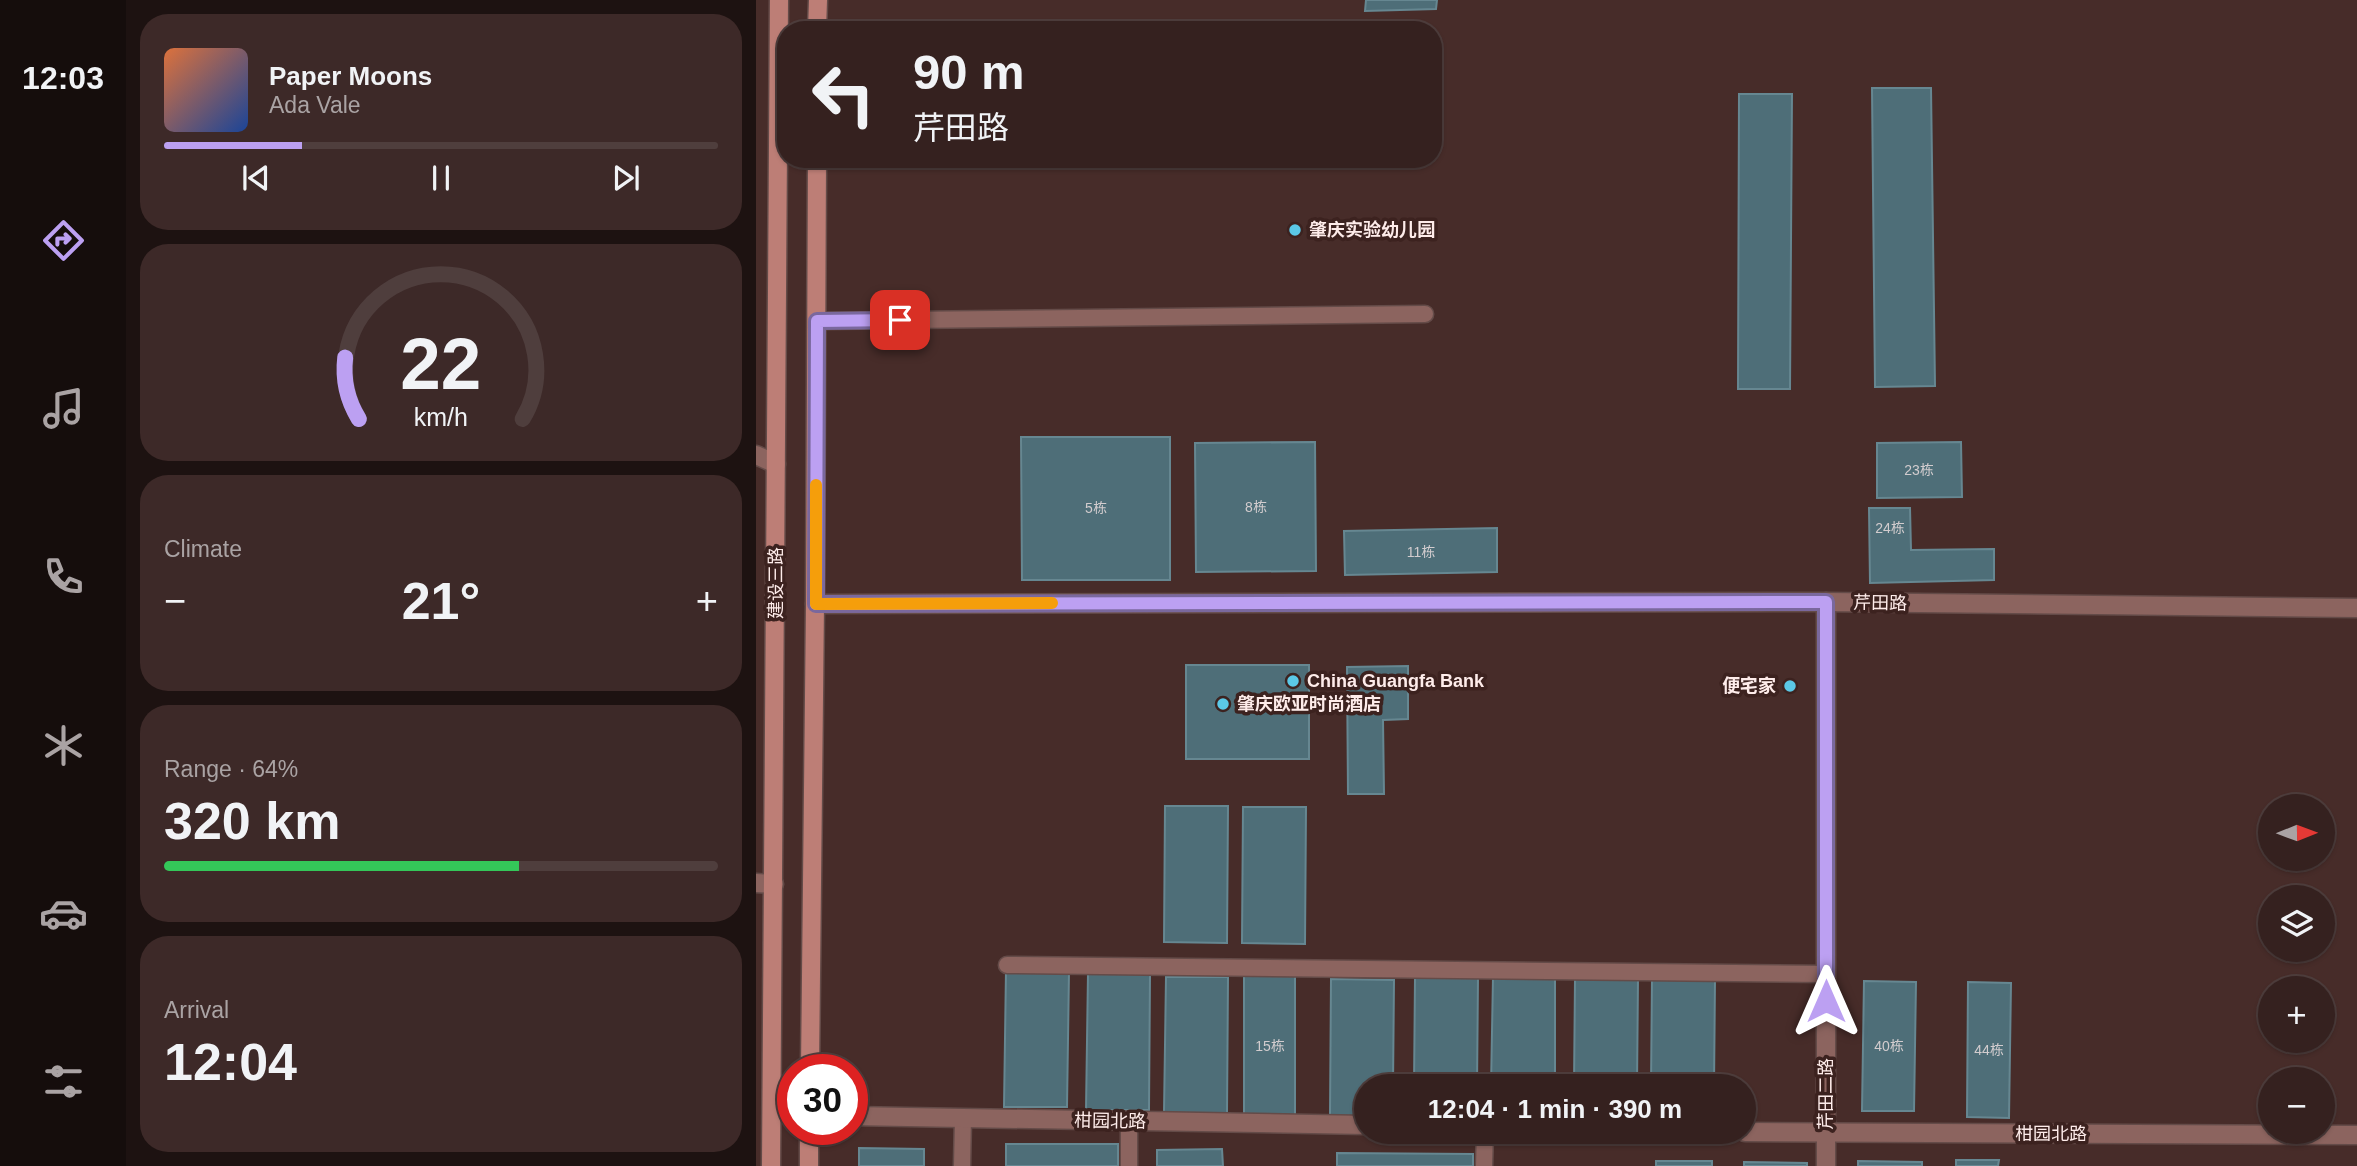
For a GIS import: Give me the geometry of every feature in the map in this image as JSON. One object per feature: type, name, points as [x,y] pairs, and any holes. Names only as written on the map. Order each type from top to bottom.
[{"type":"main road","name":"建设三路","points":[[779,0],[779,21]]},
{"type":"main road","points":[[817,21],[818,0]]},
{"type":"main road","name":"建设三路","points":[[771,1166],[778,168]]},
{"type":"main road","points":[[810,1054],[816,604],[817,168]]},
{"type":"main road","points":[[809,1145],[809,1166]]},
{"type":"street","points":[[756,455],[776,464]]},
{"type":"street","name":"芹田路","points":[[816,604],[1826,602],[2357,608]]},
{"type":"street","name":"芹田二路","points":[[1826,602],[1826,1166]]},
{"type":"street","points":[[756,883],[774,884]]},
{"type":"street","name":"柑园北路","points":[[868,1116],[1354,1125]]},
{"type":"street","name":"柑园北路","points":[[1756,1132],[2357,1135]]},
{"type":"lane","points":[[817,321],[1424,314]]},
{"type":"lane","points":[[1007,965],[1826,974]]},
{"type":"lane","points":[[962,1166],[963,1118]]},
{"type":"lane","points":[[1129,1121],[1129,1166]]},
{"type":"lane","points":[[1484,1166],[1485,1144]]},
{"type":"building","points":[[1366,0],[1437,0],[1436,9],[1365,11]]},
{"type":"building","points":[[1872,88],[1931,88],[1935,386],[1875,387]]},
{"type":"building","points":[[1739,94],[1792,94],[1790,389],[1738,389]]},
{"type":"building","points":[[1021,437],[1170,437],[1170,580],[1022,580]]},
{"type":"building","points":[[1315,442],[1316,571],[1196,572],[1195,443]]},
{"type":"building","points":[[1961,442],[1962,497],[1877,498],[1877,443]]},
{"type":"building","points":[[1869,508],[1910,508],[1911,550],[1994,549],[1994,580],[1870,583]]},
{"type":"building","points":[[1497,528],[1497,572],[1345,575],[1344,531]]},
{"type":"building","points":[[1186,665],[1309,665],[1309,759],[1186,759]]},
{"type":"building","points":[[1408,666],[1408,719],[1383,720],[1384,794],[1348,794],[1347,667]]},
{"type":"building","points":[[1165,806],[1228,806],[1227,943],[1164,942]]},
{"type":"building","points":[[1243,807],[1306,807],[1305,944],[1242,943]]},
{"type":"building","points":[[1006,970],[1069,971],[1067,1107],[1004,1107]]},
{"type":"building","points":[[1088,973],[1150,974],[1149,1110],[1086,1110]]},
{"type":"building","points":[[1244,975],[1295,975],[1295,1118],[1244,1117]]},
{"type":"building","points":[[1166,977],[1228,977],[1227,1114],[1164,1113]]},
{"type":"building","points":[[1415,977],[1478,977],[1477,1074],[1414,1074]]},
{"type":"building","points":[[1493,977],[1555,978],[1555,1074],[1491,1074]]},
{"type":"building","points":[[1575,978],[1638,978],[1637,1074],[1574,1074]]},
{"type":"building","points":[[1652,978],[1715,979],[1714,1074],[1651,1074]]},
{"type":"building","points":[[1331,979],[1394,980],[1393,1074],[1354,1074],[1354,1116],[1330,1116]]},
{"type":"building","points":[[1864,981],[1916,982],[1914,1111],[1862,1111]]},
{"type":"building","points":[[1968,982],[2011,983],[2009,1118],[1967,1117]]},
{"type":"building","points":[[1006,1144],[1118,1144],[1118,1166],[1006,1166]]},
{"type":"building","points":[[859,1148],[924,1149],[924,1166],[859,1166]]},
{"type":"building","points":[[1222,1149],[1223,1166],[1157,1166],[1157,1150]]},
{"type":"building","points":[[1337,1153],[1473,1154],[1473,1166],[1337,1166]]},
{"type":"building","points":[[1956,1160],[1999,1160],[1998,1166],[1956,1166]]},
{"type":"building","points":[[1656,1161],[1712,1161],[1712,1166],[1656,1166]]},
{"type":"building","points":[[1858,1161],[1922,1162],[1922,1166],[1858,1166]]},
{"type":"building","points":[[1744,1162],[1807,1163],[1807,1166],[1744,1166]]},
{"type":"slow traffic","points":[[816,485],[816,604],[1052,603]]},
{"type":"place","name":"肇庆实验幼儿园","points":[[1295,230]]},
{"type":"place","name":"China Guangfa Bank","points":[[1293,681]]},
{"type":"place","name":"便宅家","points":[[1790,686]]},
{"type":"place","name":"肇庆欧亚时尚酒店","points":[[1223,704]]},
{"type":"route","points":[[900,320],[817,321],[816,604],[1826,602],[1826,1001]]}]
